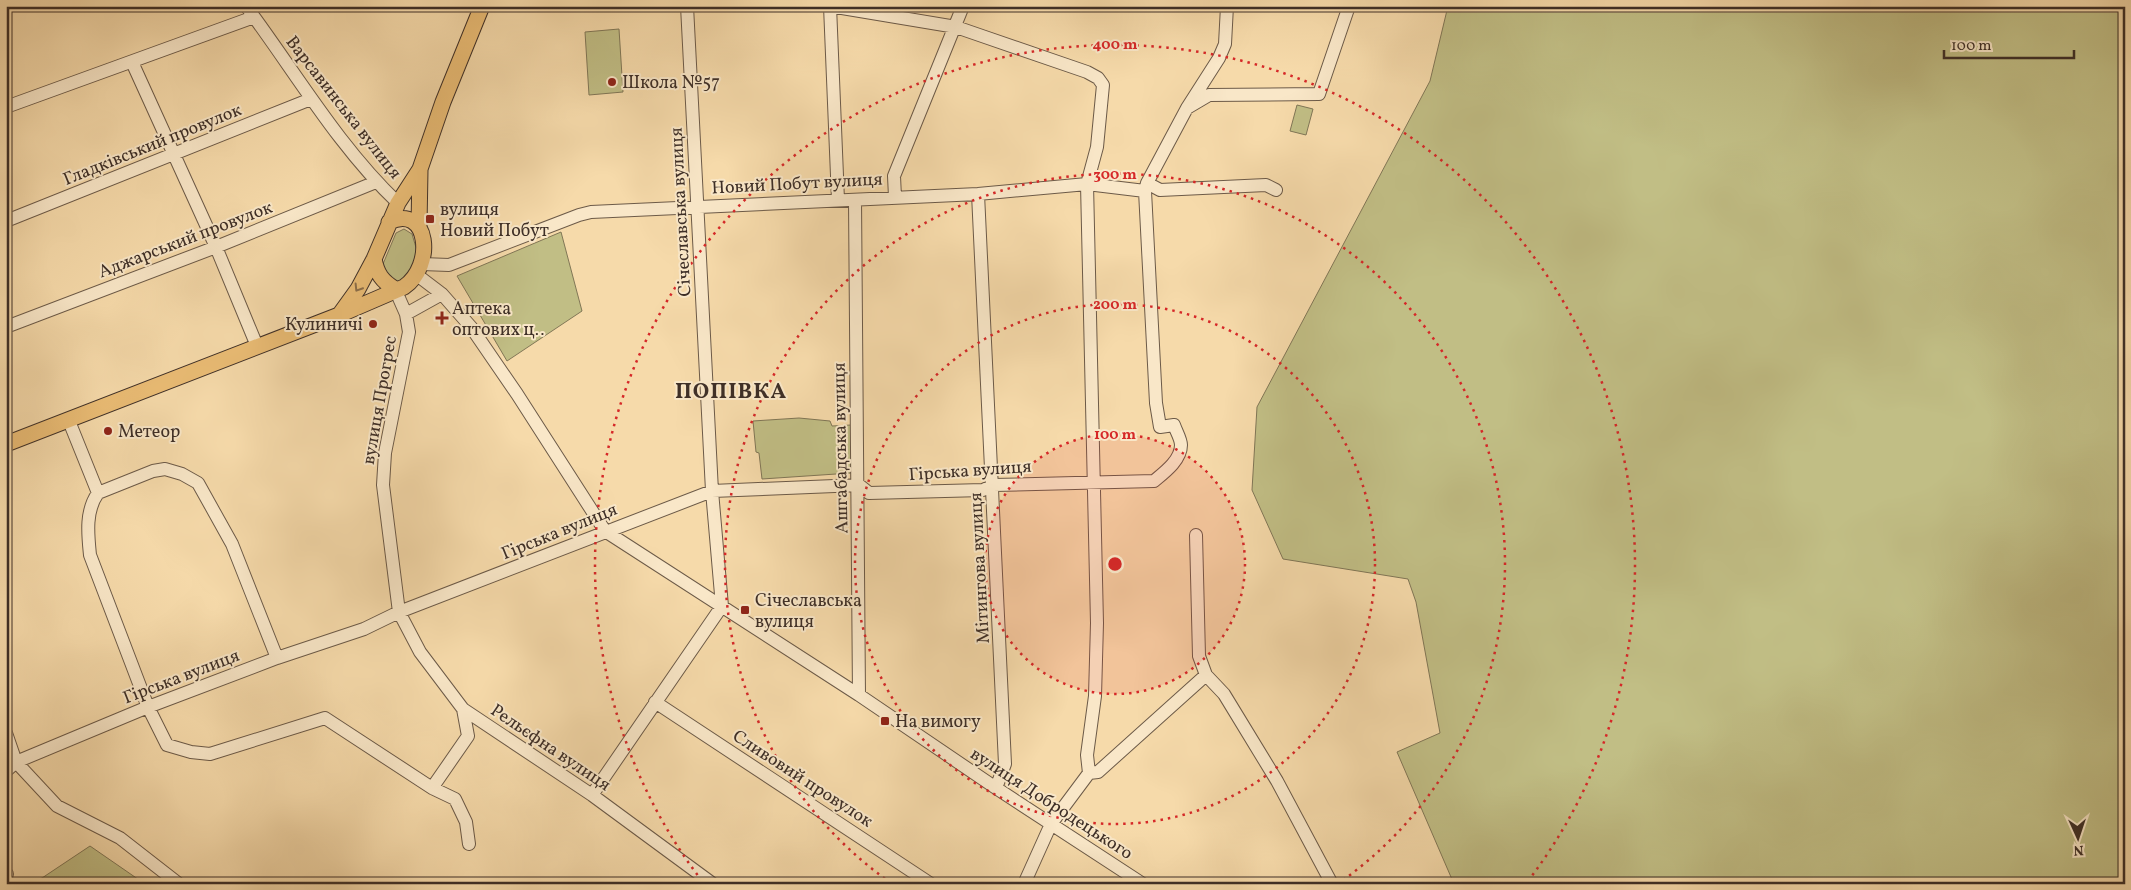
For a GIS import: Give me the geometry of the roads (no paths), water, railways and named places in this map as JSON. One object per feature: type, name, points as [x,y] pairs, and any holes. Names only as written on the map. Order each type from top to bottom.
[{"type":"main road","points":[[339,315],[358,289],[374,259],[398,203],[420,169],[443,102],[482,6]]},
{"type":"main road","points":[[6,444],[339,315],[404,287],[420,270],[424,246],[419,226],[420,169]]},
{"type":"main road","points":[[389,222],[402,218],[419,226]]},
{"type":"main road","points":[[374,259],[377,272],[384,283],[396,289]]},
{"type":"street","name":"Січеславська вулиця","points":[[687,6],[712,491],[722,606]]},
{"type":"street","points":[[838,200],[830,6],[956,28],[1098,78],[1103,85],[1096,147],[1087,184],[1095,481],[1095,569],[1098,623],[1094,696],[1088,755],[1089,773],[1051,824],[1024,884]]},
{"type":"street","points":[[895,197],[894,176],[956,28],[963,6]]},
{"type":"street","points":[[1146,187],[1187,108],[1220,58],[1226,44],[1227,6]]},
{"type":"street","points":[[1187,108],[1209,96],[1319,94],[1349,6]]},
{"type":"street","points":[[6,108],[132,62],[250,12]]},
{"type":"street","name":"Варсавинська вулиця","points":[[250,12],[311,99],[376,182],[398,203]]},
{"type":"street","points":[[132,62],[216,247],[257,346]]},
{"type":"street","name":"Гладківський провулок","points":[[6,221],[311,99]]},
{"type":"street","name":"Аджарський провулок","points":[[6,327],[216,247],[376,182]]},
{"type":"street","name":"Новий Побут вулиця","points":[[420,270],[449,265],[579,214],[697,206],[978,194],[1087,184],[1146,187],[1160,190],[1266,185],[1276,190]]},
{"type":"street","name":"Гірська вулиця","points":[[11,766],[148,707],[277,658],[364,629],[399,612],[712,491],[859,485],[868,493],[983,490],[993,485],[1154,480],[1167,471],[1178,456],[1181,444],[1174,426],[1160,427],[1156,402],[1146,187]]},
{"type":"street","name":"Мітингова вулиця","points":[[978,194],[1005,764],[996,788]]},
{"type":"street","name":"Ашгабадська вулиця","points":[[855,200],[859,485],[859,695]]},
{"type":"street","name":"вулиця Добродецького","points":[[420,270],[471,328],[517,394],[605,531],[859,695],[996,788],[1143,884]]},
{"type":"street","name":"вулиця Прогрес","points":[[396,289],[406,314],[409,332],[385,453],[383,485],[399,612]]},
{"type":"street","points":[[406,314],[442,294]]},
{"type":"street","points":[[69,420],[98,494]]},
{"type":"street","points":[[277,658],[232,544],[198,483],[182,474],[165,469],[153,471],[98,494],[93,500],[88,529],[90,555],[148,707],[167,745],[191,752],[210,754],[326,718],[432,788],[455,799],[466,822],[468,844]]},
{"type":"street","points":[[1196,535],[1199,656],[1206,675],[1224,694],[1272,773],[1332,884]]},
{"type":"street","points":[[592,795],[722,606]]},
{"type":"street","name":"Рельєфна вулиця","points":[[399,612],[420,652],[463,709],[592,795],[713,884]]},
{"type":"street","points":[[1089,773],[1098,772],[1206,675]]},
{"type":"street","name":"Сливовий провулок","points":[[655,702],[932,884]]},
{"type":"street","points":[[432,788],[468,736],[463,709]]},
{"type":"street","points":[[6,733],[11,766],[57,806],[120,838],[179,884]]},
{"type":"place","name":"Школа №57","points":[[612,82]]},
{"type":"place","name":"вулиця Новий Побут","points":[[430,219]]},
{"type":"place","name":"Аптека оптових ц‥","points":[[442,318]]},
{"type":"place","name":"Кулиничі","points":[[373,324]]},
{"type":"place","name":"Метеор","points":[[108,431]]},
{"type":"place","name":"Січеславська вулиця","points":[[745,610]]},
{"type":"place","name":"На вимогу","points":[[885,721]]},
{"type":"district","name":"ПОПІВКА","points":[[731,390]]}]
